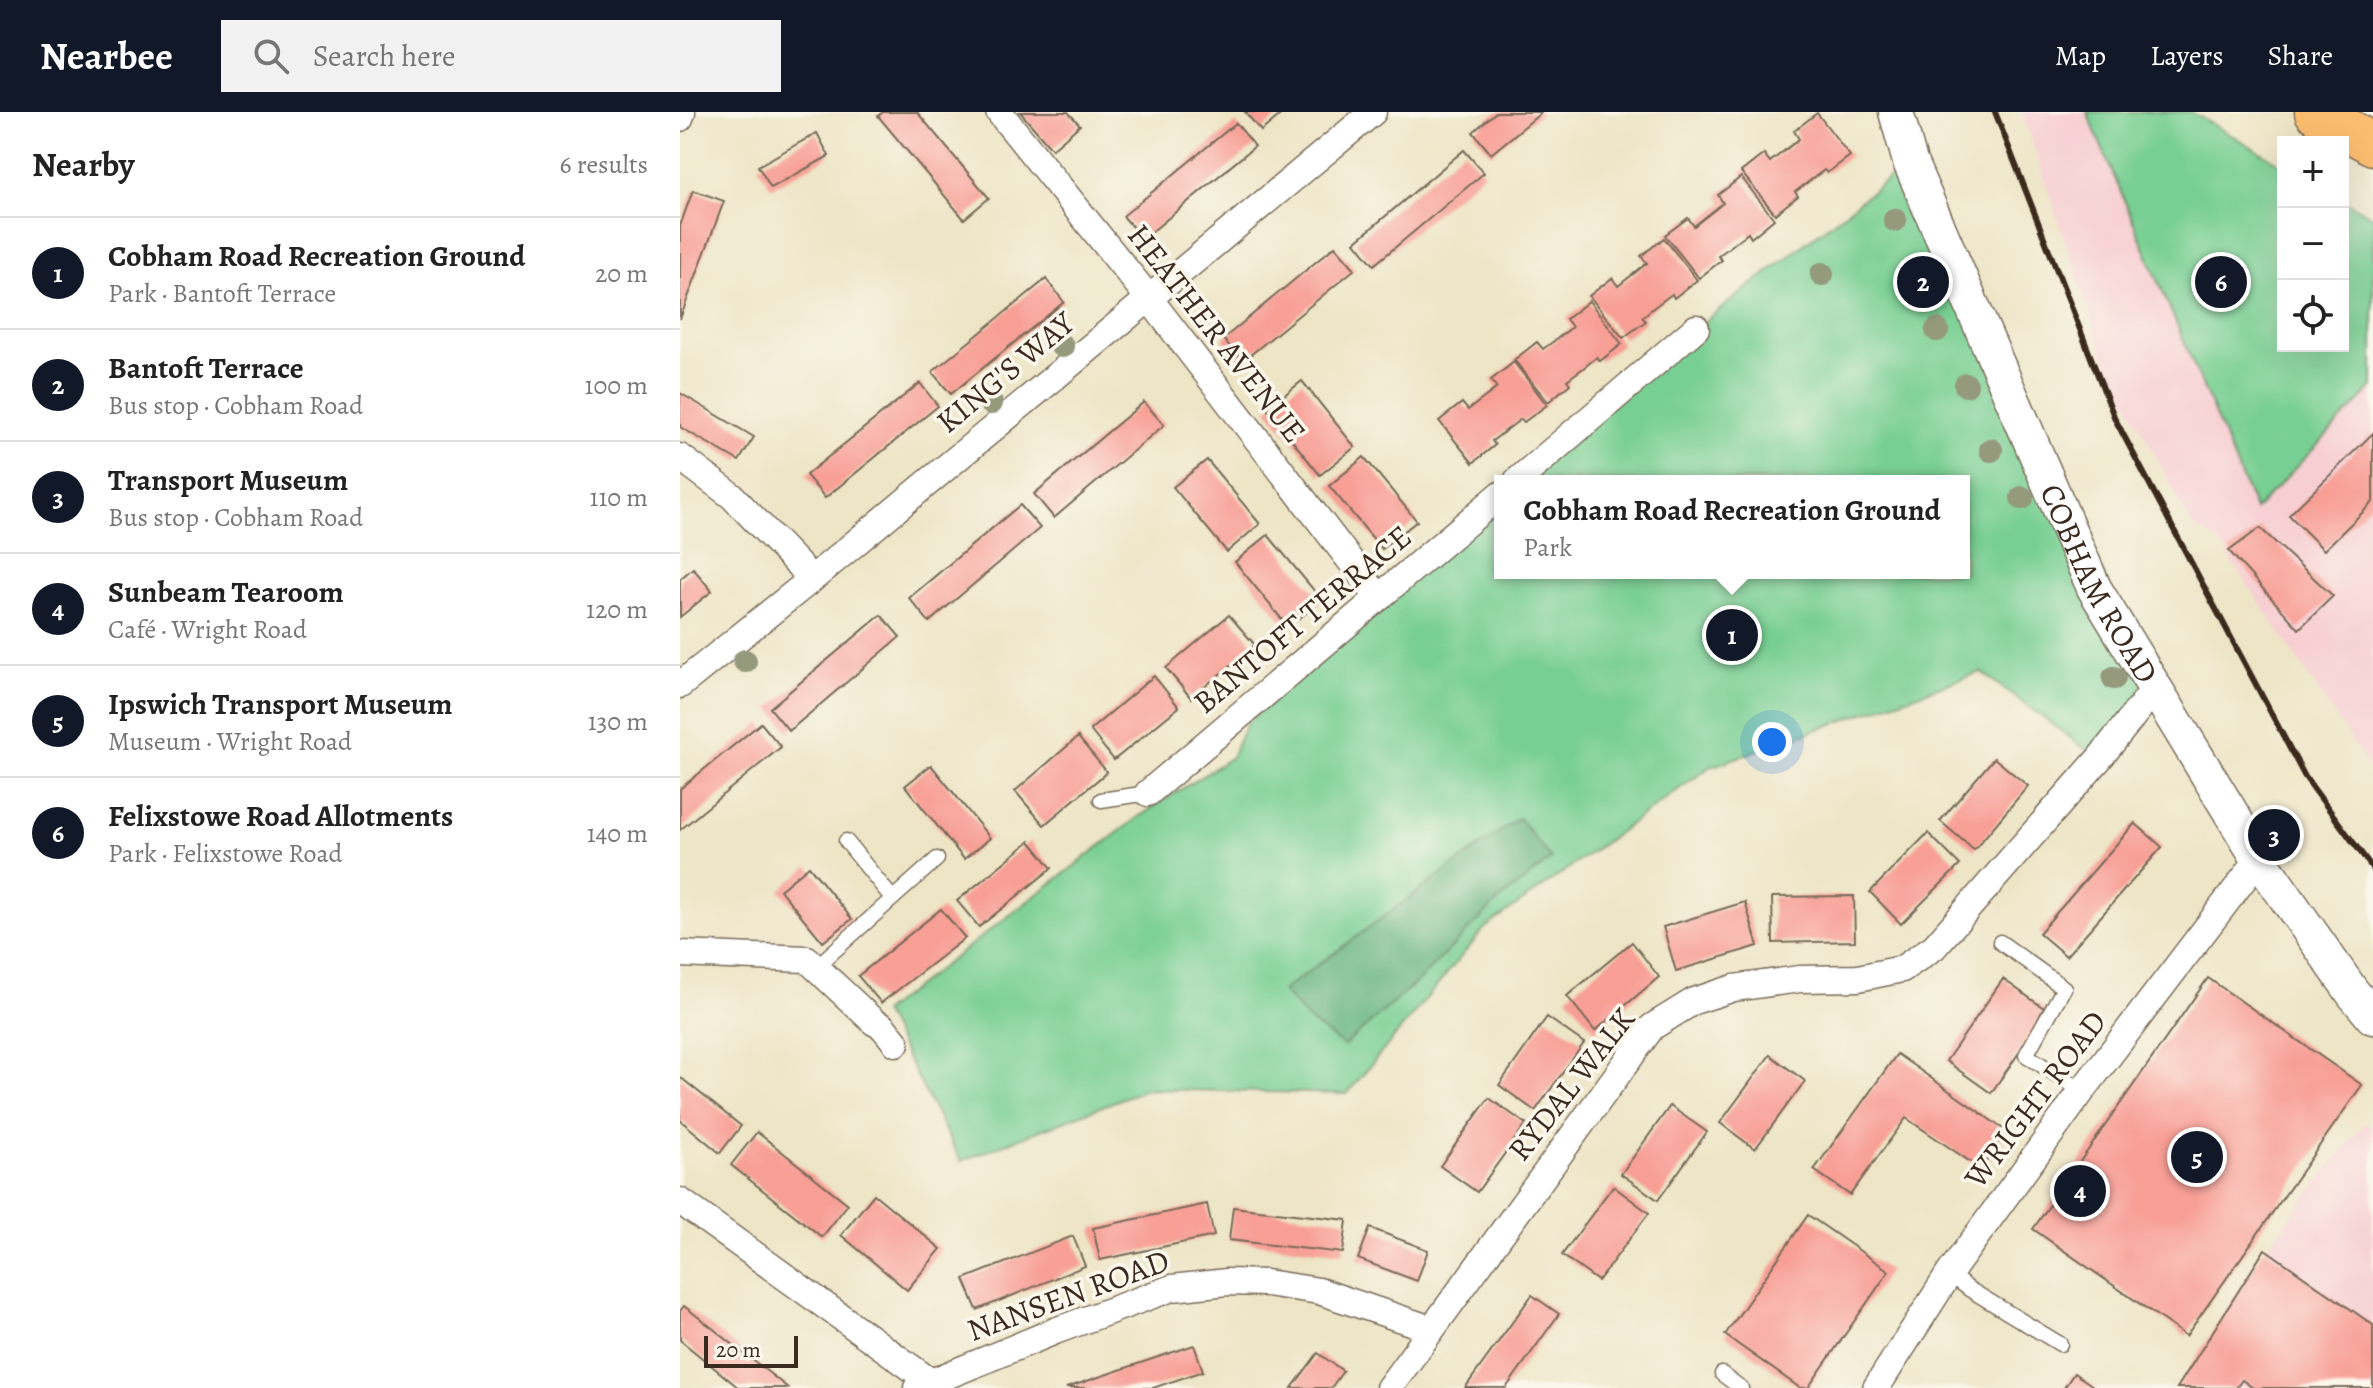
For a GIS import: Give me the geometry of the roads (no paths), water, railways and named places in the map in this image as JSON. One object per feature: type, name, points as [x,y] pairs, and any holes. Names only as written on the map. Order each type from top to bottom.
[{"type":"main road","points":[[2316,112],[2373,144]]},
{"type":"street","points":[[680,118],[682,112]]},
{"type":"street","name":"HEATHER AVENUE","points":[[999,112],[1148,297],[1379,598]]},
{"type":"street","name":"KING'S WAY","points":[[680,685],[812,579],[1373,112]]},
{"type":"street","name":"COBHAM ROAD","points":[[1896,112],[1910,162],[2094,588],[2259,859],[2373,1017]]},
{"type":"street","points":[[1524,475],[1696,328]]},
{"type":"street","points":[[680,457],[732,496],[812,579]]},
{"type":"street","name":"BANTOFT TERRACE","points":[[1148,793],[1494,500]]},
{"type":"street","name":"RYDAL WALK","points":[[1389,1388],[1652,1027],[1694,1001],[1734,988],[1800,979],[1858,978],[1902,969],[1934,947],[2099,759],[2156,687]]},
{"type":"street","name":"WRIGHT ROAD","points":[[1876,1388],[1949,1274],[2082,1091],[2259,859]]},
{"type":"street","points":[[680,954],[807,959],[883,1027],[896,1043]]},
{"type":"street","points":[[680,1201],[924,1385]]},
{"type":"street","name":"NANSEN ROAD","points":[[924,1385],[1055,1331],[1172,1288],[1240,1282],[1319,1291],[1431,1329]]},
{"type":"lane","points":[[1101,800],[1148,793]]},
{"type":"lane","points":[[846,841],[892,898]]},
{"type":"lane","points":[[816,967],[937,859]]},
{"type":"lane","points":[[2000,942],[2064,988],[2026,1055],[2082,1091]]},
{"type":"lane","points":[[1949,1274],[2060,1344]]},
{"type":"lane","points":[[1722,1374],[1741,1388]]},
{"type":"railway","points":[[1995,112],[2115,419],[2305,777],[2373,869]]},
{"type":"place","name":"Bantoft Terrace","points":[[1923,282]]},
{"type":"place","name":"Felixstowe Road Allotments","points":[[2221,282]]},
{"type":"place","name":"Cobham Road Recreation Ground","points":[[1732,635]]},
{"type":"place","name":"Transport Museum","points":[[2274,835]]},
{"type":"place","name":"Ipswich Transport Museum","points":[[2197,1157]]},
{"type":"place","name":"Sunbeam Tearoom","points":[[2080,1191]]}]
